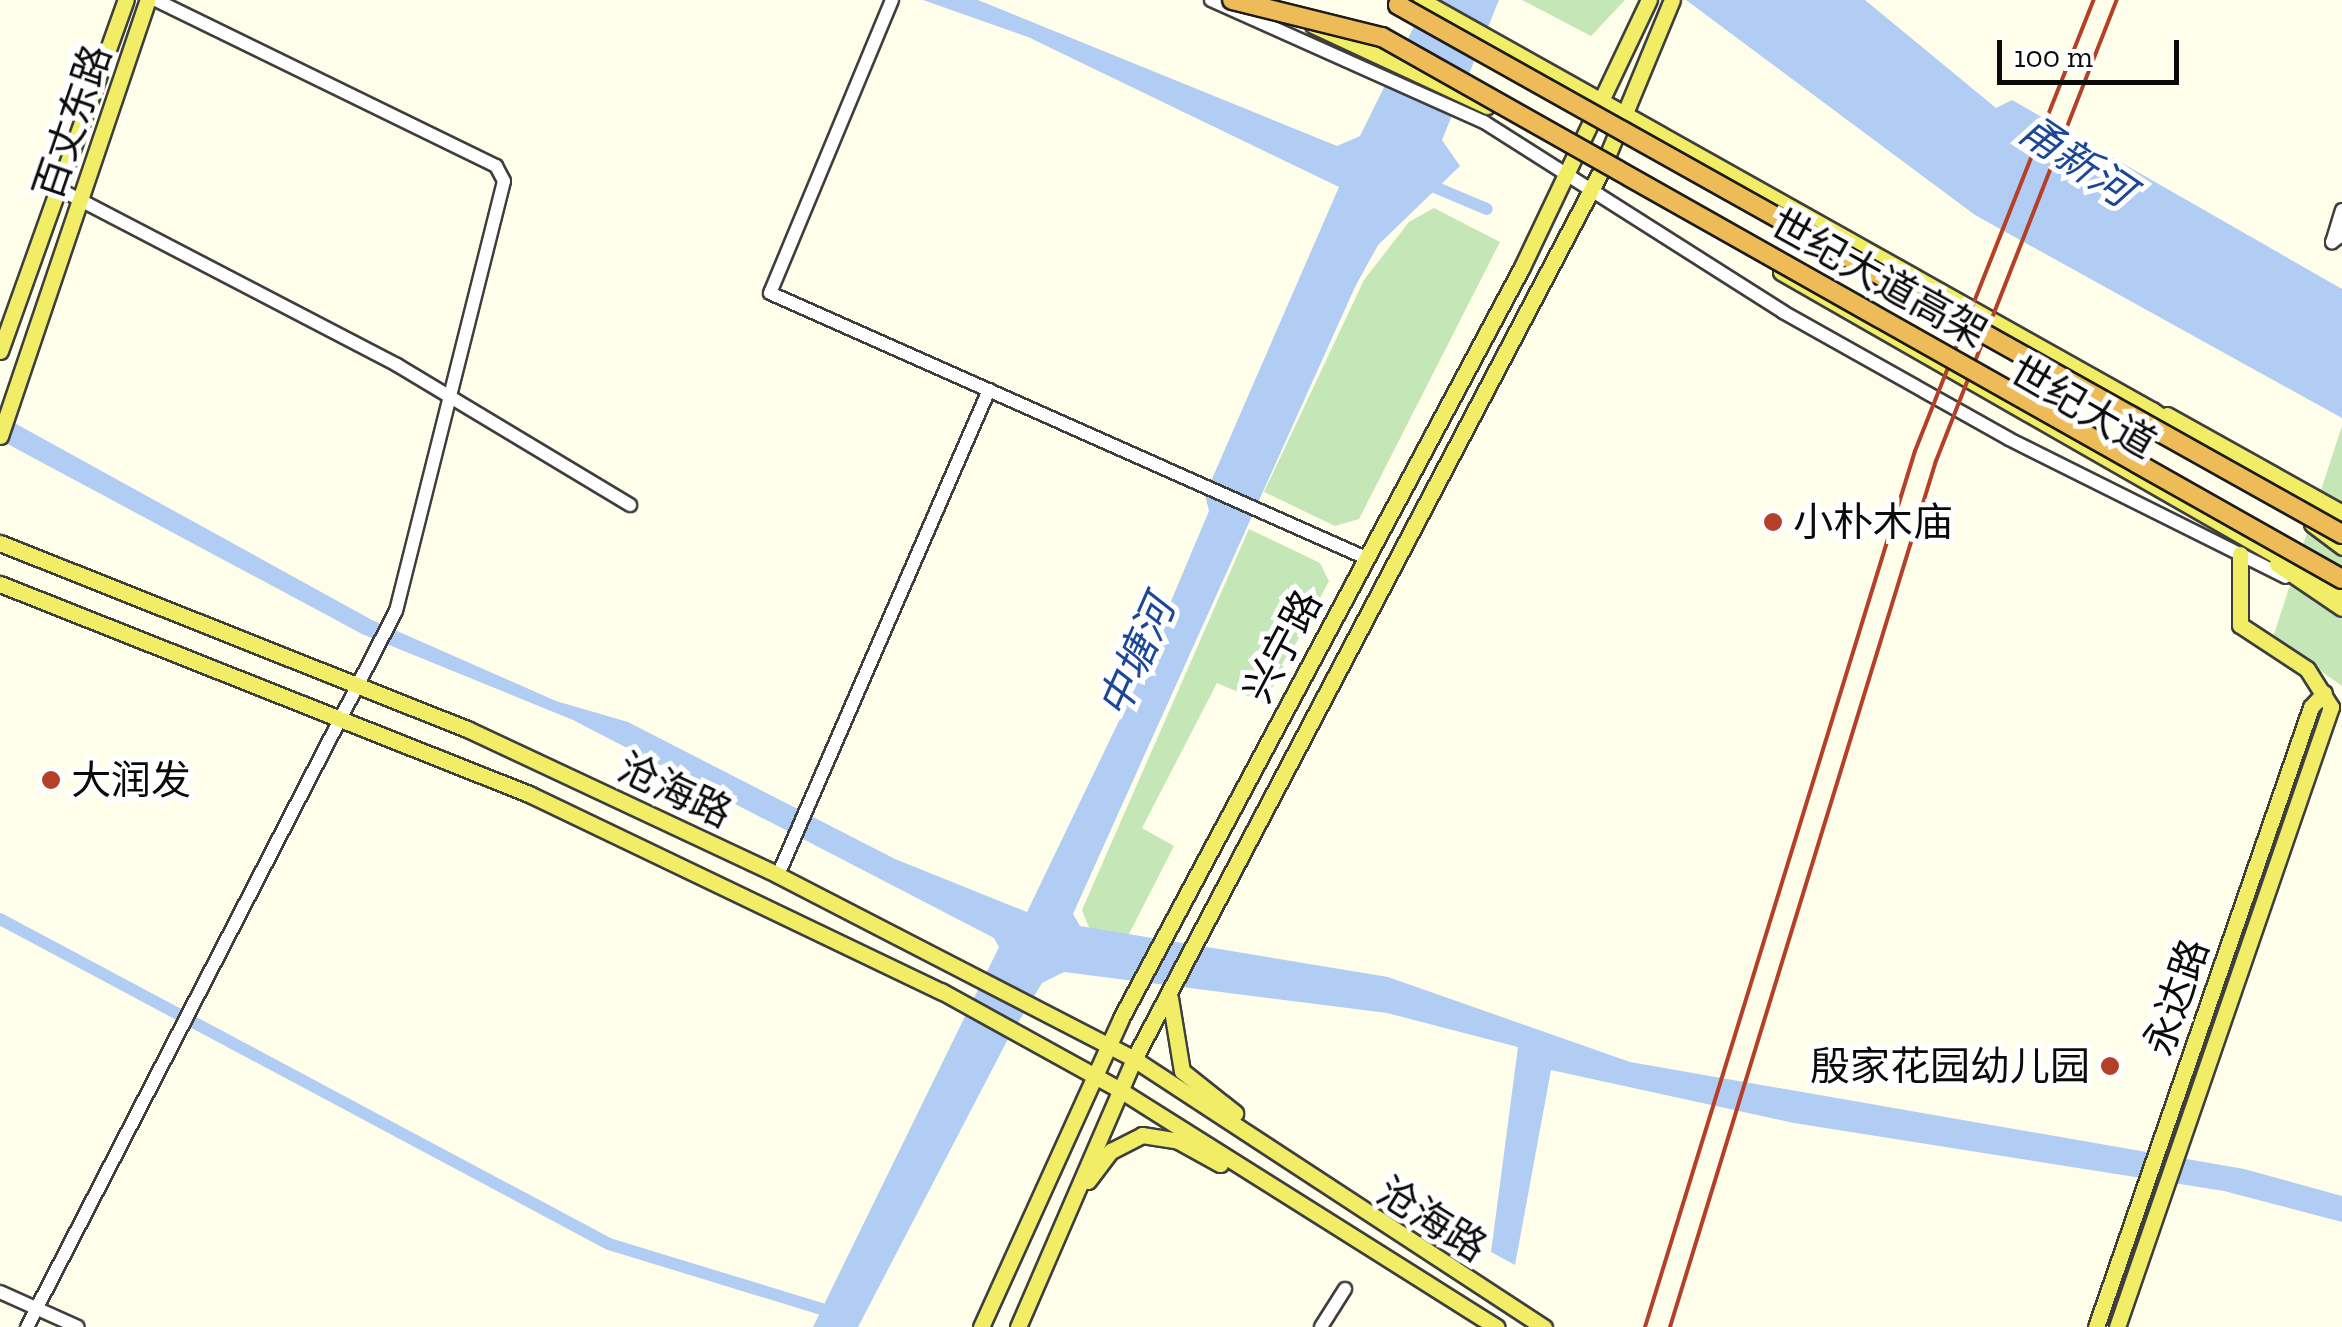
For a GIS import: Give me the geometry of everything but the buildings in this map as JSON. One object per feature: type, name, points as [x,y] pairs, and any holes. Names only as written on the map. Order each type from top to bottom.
[{"type":"highway","name":"世纪大道高架","points":[[1232,0],[1382,37],[2342,580]]},
{"type":"highway","name":"世纪大道高架","points":[[1398,5],[2342,534]]},
{"type":"main road","name":"百丈东路","points":[[0,351],[126,0]]},
{"type":"main road","name":"百丈东路","points":[[0,436],[148,0]]},
{"type":"main road","name":"世纪大道","points":[[1262,0],[1360,49],[1478,100],[1597,178],[2342,594]]},
{"type":"main road","name":"世纪大道","points":[[1421,0],[2152,410],[2342,547]]},
{"type":"main road","name":"兴宁路","points":[[981,1327],[1138,986],[1522,268],[1649,0]]},
{"type":"main road","name":"兴宁路","points":[[1018,1327],[1134,1059],[1597,178],[1628,117],[1671,3]]},
{"type":"main road","points":[[2152,410],[2188,422],[2342,513]]},
{"type":"main road","points":[[2243,536],[2299,583],[2342,608]]},
{"type":"main road","name":"沧海路","points":[[0,543],[359,684],[778,874],[1134,1059],[1544,1327]]},
{"type":"main road","points":[[2240,554],[2240,625],[2306,669],[2324,693]]},
{"type":"main road","name":"沧海路","points":[[0,584],[343,714],[970,1007],[1120,1090],[1498,1327]]},
{"type":"main road","name":"永达路","points":[[2096,1327],[2311,707],[2324,693],[2332,707],[2118,1327]]},
{"type":"main road","name":"沧海路","points":[[1170,990],[1168,1023],[1182,1071],[1290,1160]]},
{"type":"main road","name":"沧海路","points":[[1069,1209],[1111,1151],[1142,1135],[1178,1141],[1280,1190]]},
{"type":"street","points":[[26,1327],[186,1024],[391,620],[503,172],[156,0]]},
{"type":"street","points":[[892,0],[770,293],[1366,558]]},
{"type":"street","points":[[1211,0],[1573,163]]},
{"type":"street","points":[[1597,178],[1783,312],[2299,583]]},
{"type":"street","points":[[60,190],[448,397],[630,505]]},
{"type":"street","points":[[2342,210],[2332,242],[2342,235]]},
{"type":"street","points":[[778,874],[989,390]]},
{"type":"street","points":[[1321,1327],[1345,1289]]},
{"type":"street","points":[[0,1292],[78,1327]]},
{"type":"green space","points":[[1522,0],[1625,0],[1591,36]]},
{"type":"green space","points":[[1434,208],[1500,242],[1359,519],[1335,526],[1264,492],[1364,280],[1409,222]]},
{"type":"green space","points":[[2342,426],[2342,686],[2273,637]]},
{"type":"green space","points":[[1249,529],[1320,563],[1329,581],[1264,703],[1217,683],[1142,828],[1174,846],[1128,936],[1090,930],[1082,910]]},
{"type":"water","points":[[923,0],[978,0],[1337,146],[1360,136],[1427,0],[1499,0],[1442,140],[1460,166],[1378,245],[1355,287],[1073,914],[1080,926],[1388,977],[1630,1062],[2244,1169],[2342,1196],[2342,1222],[2224,1191],[1794,1123],[1551,1070],[1515,1265],[1491,1252],[1518,1047],[1387,1013],[1064,972],[1042,983],[1007,1041],[858,1327],[813,1327],[999,947],[994,938],[573,720],[362,634],[0,440],[0,415],[372,620],[556,701],[628,722],[895,859],[1027,912],[1131,696],[1209,511],[1205,495],[1339,187],[1028,37]]},
{"type":"water","name":"甬新河","points":[[1686,0],[1865,0],[1996,108],[2012,100],[2342,289],[2342,418],[1975,215]]},
{"type":"waterway","points":[[1425,183],[1487,209]]},
{"type":"waterway","points":[[0,919],[609,1244],[835,1313]]},
{"type":"railway","points":[[1645,1327],[1915,451],[2094,0]]},
{"type":"railway","points":[[1670,1327],[1936,461],[2117,0]]},
{"type":"place","name":"小朴木庙","points":[[1773,522]]},
{"type":"place","name":"大润发","points":[[51,780]]},
{"type":"place","name":"殷家花园幼儿园","points":[[2110,1066]]},
{"type":"water label","name":"中塘河","points":[[1137,657]]}]
